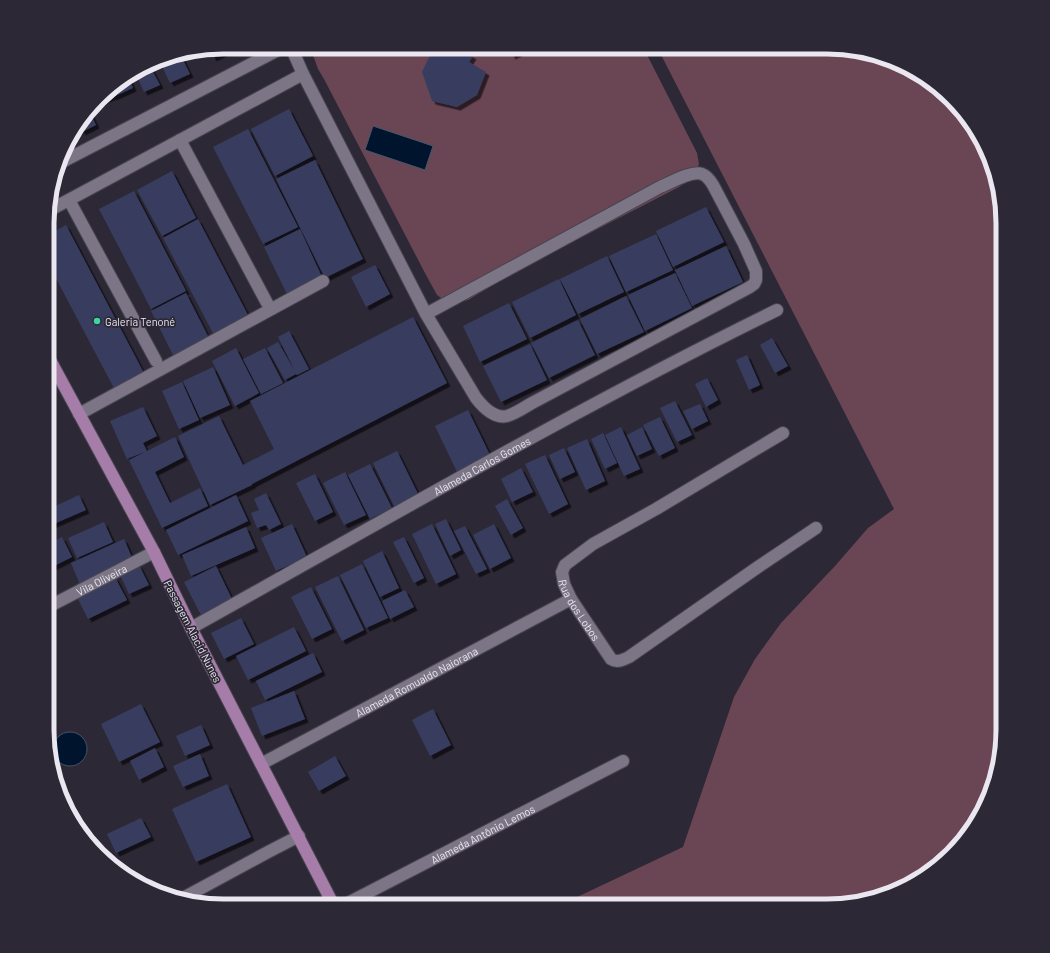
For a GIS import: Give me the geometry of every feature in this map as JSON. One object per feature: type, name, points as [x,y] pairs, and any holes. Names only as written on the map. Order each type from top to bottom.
[{"type":"main road","name":"Passagem Alacid Nunes","points":[[54,367],[154,552],[191,628],[330,899]]},
{"type":"street","points":[[66,160],[270,54]]},
{"type":"street","points":[[294,54],[426,314],[482,406],[497,416],[507,416],[750,287],[754,284],[756,275],[744,244],[713,185],[703,174],[697,172],[660,187],[426,314]]},
{"type":"street","points":[[54,208],[303,74]]},
{"type":"street","points":[[180,140],[267,303]]},
{"type":"street","points":[[69,200],[156,361]]},
{"type":"street","points":[[79,414],[323,281]]},
{"type":"street","name":"Alameda Carlos Gomes","points":[[191,628],[554,426],[724,336],[777,310]]},
{"type":"street","name":"Rua dos Lobos","points":[[783,433],[656,509],[594,544],[565,565],[562,572],[564,584],[611,659],[614,661],[621,660],[629,657],[816,528]]},
{"type":"street","name":"Vila Oliveira","points":[[54,604],[154,552]]},
{"type":"street","name":"Alameda Romualdo Naiorana","points":[[261,764],[572,599]]},
{"type":"street","name":"Alameda Antônio Lemos","points":[[356,899],[623,761]]},
{"type":"street","points":[[188,895],[299,836]]},
{"type":"shaded area","points":[[647,54],[697,153],[699,164],[694,176],[679,187],[522,268],[468,300],[455,303],[444,300],[437,295],[426,275],[318,69],[313,55]]},
{"type":"shaded area","points":[[661,54],[838,54],[871,60],[902,71],[930,89],[947,103],[968,129],[979,148],[993,190],[996,212],[995,752],[987,784],[979,805],[968,824],[947,850],[921,871],[902,882],[881,890],[860,896],[838,899],[573,899],[683,847],[734,697],[755,659],[781,623],[835,566],[868,528],[894,509]]},
{"type":"water","points":[[373,126],[433,146],[425,170],[365,150]]},
{"type":"water","points":[[64,733],[76,733],[82,737],[87,746],[86,755],[82,761],[76,765],[64,765],[56,758],[54,743],[58,737]]},
{"type":"building","points":[[211,54],[221,54],[213,58]]},
{"type":"building","points":[[431,54],[470,54],[473,56],[469,62],[486,72],[477,95],[457,107],[432,101],[422,72]]},
{"type":"building","points":[[183,59],[190,74],[170,83],[162,66]]},
{"type":"building","points":[[152,69],[160,85],[144,92],[137,77]]},
{"type":"building","points":[[130,81],[133,88],[110,97]]},
{"type":"building","points":[[289,109],[313,156],[275,176],[251,129]]},
{"type":"building","points":[[92,116],[96,125],[82,132],[82,129]]},
{"type":"building","points":[[248,129],[298,227],[263,244],[213,147]]},
{"type":"building","points":[[315,160],[363,259],[325,278],[276,179]]},
{"type":"building","points":[[172,171],[196,218],[162,236],[137,190]]},
{"type":"building","points":[[134,191],[186,291],[151,309],[99,209]]},
{"type":"building","points":[[706,207],[724,242],[673,267],[656,231]]},
{"type":"building","points":[[198,219],[249,317],[214,335],[163,238]]},
{"type":"building","name":"Galeria Tenoné","points":[[66,225],[145,375],[115,390],[54,275],[54,232]]},
{"type":"building","points":[[300,229],[322,277],[287,294],[264,247]]},
{"type":"building","points":[[656,234],[673,270],[626,292],[609,256]]},
{"type":"building","points":[[726,246],[743,282],[692,306],[675,270]]},
{"type":"building","points":[[607,256],[624,292],[578,314],[560,279]]},
{"type":"building","points":[[375,265],[390,294],[366,307],[351,277]]},
{"type":"building","points":[[675,273],[692,308],[645,331],[628,295]]},
{"type":"building","points":[[559,279],[576,315],[530,338],[512,302]]},
{"type":"building","points":[[186,293],[210,340],[174,357],[151,311]]},
{"type":"building","points":[[626,296],[644,332],[597,354],[580,319]]},
{"type":"building","points":[[509,303],[527,339],[480,362],[463,326]]},
{"type":"building","points":[[413,317],[447,383],[252,485],[210,505],[178,436],[219,416],[243,465],[274,449],[250,401]]},
{"type":"building","points":[[578,320],[595,355],[549,378],[531,343]]},
{"type":"building","points":[[289,331],[309,369],[285,380],[267,348],[278,342],[295,371],[278,337]]},
{"type":"building","points":[[772,338],[788,366],[775,373],[760,345]]},
{"type":"building","points":[[530,344],[547,380],[501,402],[483,366]]},
{"type":"building","points":[[236,348],[259,393],[235,406],[212,361]]},
{"type":"building","points":[[265,348],[283,383],[261,394],[243,359]]},
{"type":"building","points":[[747,355],[760,385],[749,390],[736,360]]},
{"type":"building","points":[[213,367],[230,405],[200,418],[183,381]]},
{"type":"building","points":[[707,378],[718,400],[706,407],[695,384]]},
{"type":"building","points":[[182,382],[199,420],[179,429],[162,391]]},
{"type":"building","points":[[675,401],[692,435],[677,442],[660,408]]},
{"type":"building","points":[[700,404],[708,421],[692,429],[683,411]]},
{"type":"building","points":[[143,407],[157,436],[143,443],[147,451],[127,459],[110,421]]},
{"type":"building","points":[[468,410],[491,457],[458,474],[435,426]]},
{"type":"building","points":[[660,417],[675,448],[659,456],[643,425]]},
{"type":"building","points":[[621,427],[640,469],[624,476],[605,435]]},
{"type":"building","points":[[642,427],[652,449],[637,456],[627,435]]},
{"type":"building","points":[[603,433],[617,463],[605,469],[591,439]]},
{"type":"building","points":[[175,437],[184,457],[155,472],[170,503],[200,488],[208,506],[162,528],[129,460]]},
{"type":"building","points":[[587,439],[605,481],[586,490],[567,448]]},
{"type":"building","points":[[564,448],[575,472],[560,479],[549,455]]},
{"type":"building","points":[[397,451],[419,496],[395,508],[373,463]]},
{"type":"building","points":[[545,455],[568,504],[549,514],[525,464]]},
{"type":"building","points":[[370,464],[392,508],[370,519],[348,475]]},
{"type":"building","points":[[521,468],[533,492],[512,502],[501,479]]},
{"type":"building","points":[[345,472],[366,515],[344,525],[323,483]]},
{"type":"building","points":[[315,474],[333,512],[315,521],[296,483]]},
{"type":"building","points":[[266,493],[281,524],[269,530],[266,525],[257,528],[251,513],[259,510],[254,499]]},
{"type":"building","points":[[79,495],[86,510],[54,524],[54,507]]},
{"type":"building","points":[[236,495],[248,521],[178,555],[166,530]]},
{"type":"building","points":[[507,499],[523,528],[511,535],[495,506]]},
{"type":"building","points":[[446,519],[461,550],[450,556],[435,524]]},
{"type":"building","points":[[104,522],[113,542],[77,558],[68,538]]},
{"type":"building","points":[[292,524],[307,557],[276,571],[261,538]]},
{"type":"building","points":[[432,524],[456,574],[436,584],[412,534]]},
{"type":"building","points":[[494,524],[511,558],[490,569],[473,535]]},
{"type":"building","points":[[465,526],[487,569],[476,574],[454,531]]},
{"type":"building","points":[[246,527],[255,548],[191,576],[182,555]]},
{"type":"building","points":[[62,537],[72,557],[54,566],[54,541]]},
{"type":"building","points":[[404,537],[424,578],[414,583],[393,542]]},
{"type":"building","points":[[124,539],[134,562],[81,587],[71,563]]},
{"type":"building","points":[[382,551],[399,588],[380,597],[363,561]]},
{"type":"building","points":[[362,564],[388,618],[366,628],[340,575]]},
{"type":"building","points":[[139,565],[149,585],[129,594],[120,575]]},
{"type":"building","points":[[216,566],[232,599],[201,615],[184,582]]},
{"type":"building","points":[[338,576],[364,630],[342,641],[315,587]]},
{"type":"building","points":[[115,577],[127,600],[88,619],[77,597]]},
{"type":"building","points":[[311,587],[332,629],[312,639],[291,597]]},
{"type":"building","points":[[405,590],[414,607],[390,619],[382,601]]},
{"type":"building","points":[[241,618],[254,644],[224,659],[211,633]]},
{"type":"building","points":[[294,627],[306,651],[248,680],[236,656]]},
{"type":"building","points":[[313,653],[322,672],[265,700],[256,681]]},
{"type":"building","points":[[294,691],[305,719],[262,736],[251,708]]},
{"type":"building","points":[[141,704],[160,742],[119,762],[101,724]]},
{"type":"building","points":[[433,709],[451,745],[430,756],[412,720]]},
{"type":"building","points":[[201,725],[210,745],[185,756],[176,736]]},
{"type":"building","points":[[155,748],[164,767],[139,780],[130,761]]},
{"type":"building","points":[[200,754],[209,776],[183,787],[173,766]]},
{"type":"building","points":[[335,756],[346,776],[319,791],[308,772]]},
{"type":"building","points":[[227,784],[251,837],[196,862],[172,809]]},
{"type":"building","points":[[141,818],[151,837],[116,853],[107,834]]},
{"type":"place","name":"Galeria Tenoné","points":[[97,321]]}]
